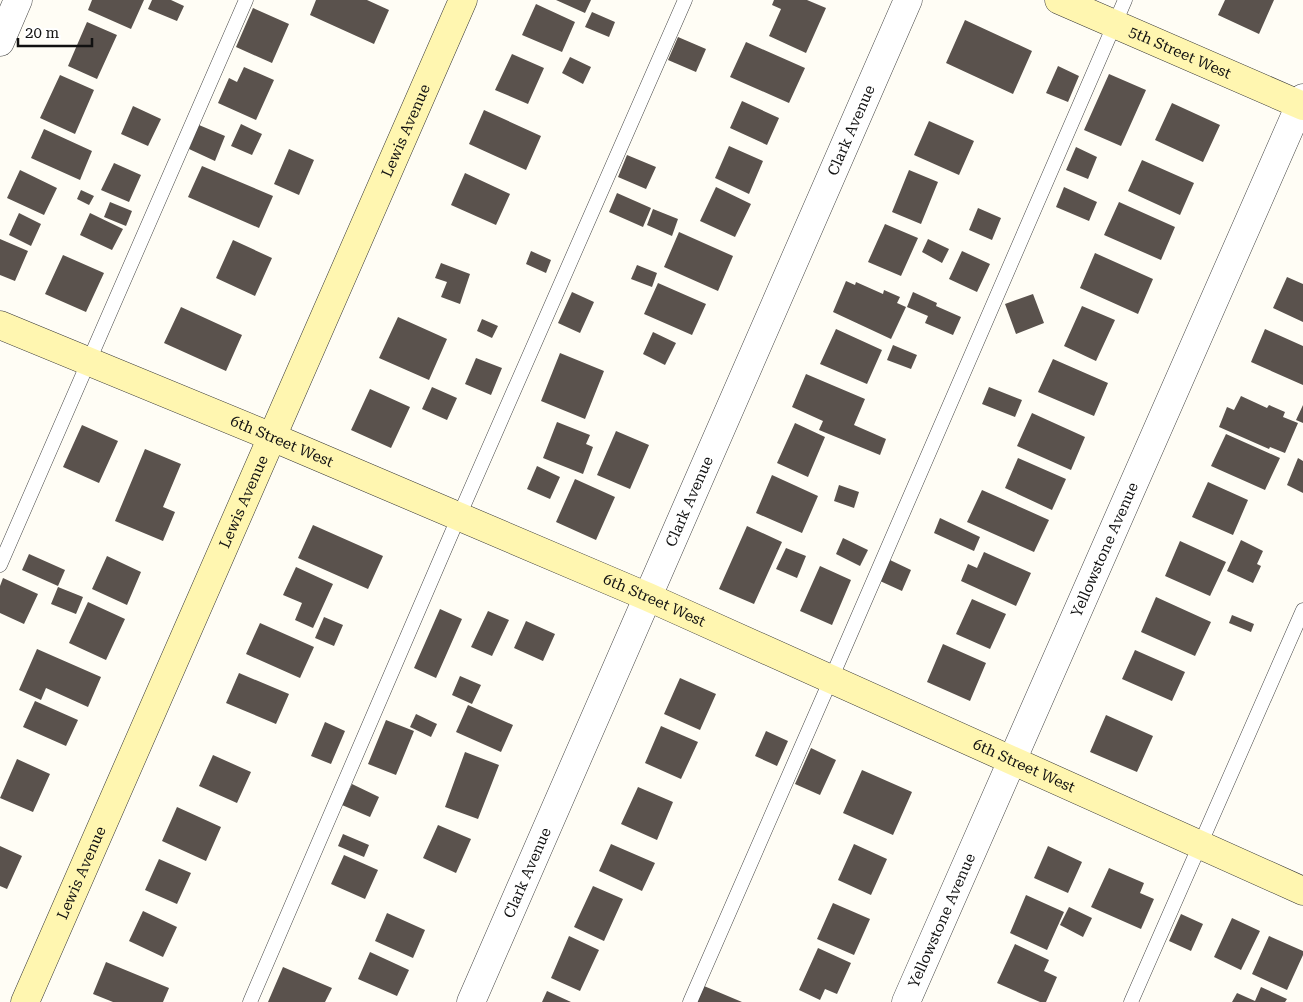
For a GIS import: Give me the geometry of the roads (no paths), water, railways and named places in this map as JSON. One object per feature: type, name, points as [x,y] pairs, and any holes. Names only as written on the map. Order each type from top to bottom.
[{"type":"street","points":[[0,42],[18,0]]},
{"type":"street","name":"Lewis Avenue","points":[[25,1002],[463,0]]},
{"type":"street","name":"Clark Avenue","points":[[471,1002],[908,0]]},
{"type":"street","name":"5th Street West","points":[[1058,0],[1120,12],[1302,103]]},
{"type":"street","name":"Yellowstone Avenue","points":[[906,1002],[1302,103]]},
{"type":"street","name":"6th Street West","points":[[0,325],[272,437],[648,597],[1303,891]]},
{"type":"lane","points":[[0,565],[246,0]]},
{"type":"lane","points":[[250,1002],[459,516],[685,0]]},
{"type":"lane","points":[[690,1002],[1120,12]]},
{"type":"lane","points":[[1131,1002],[1303,610]]}]
